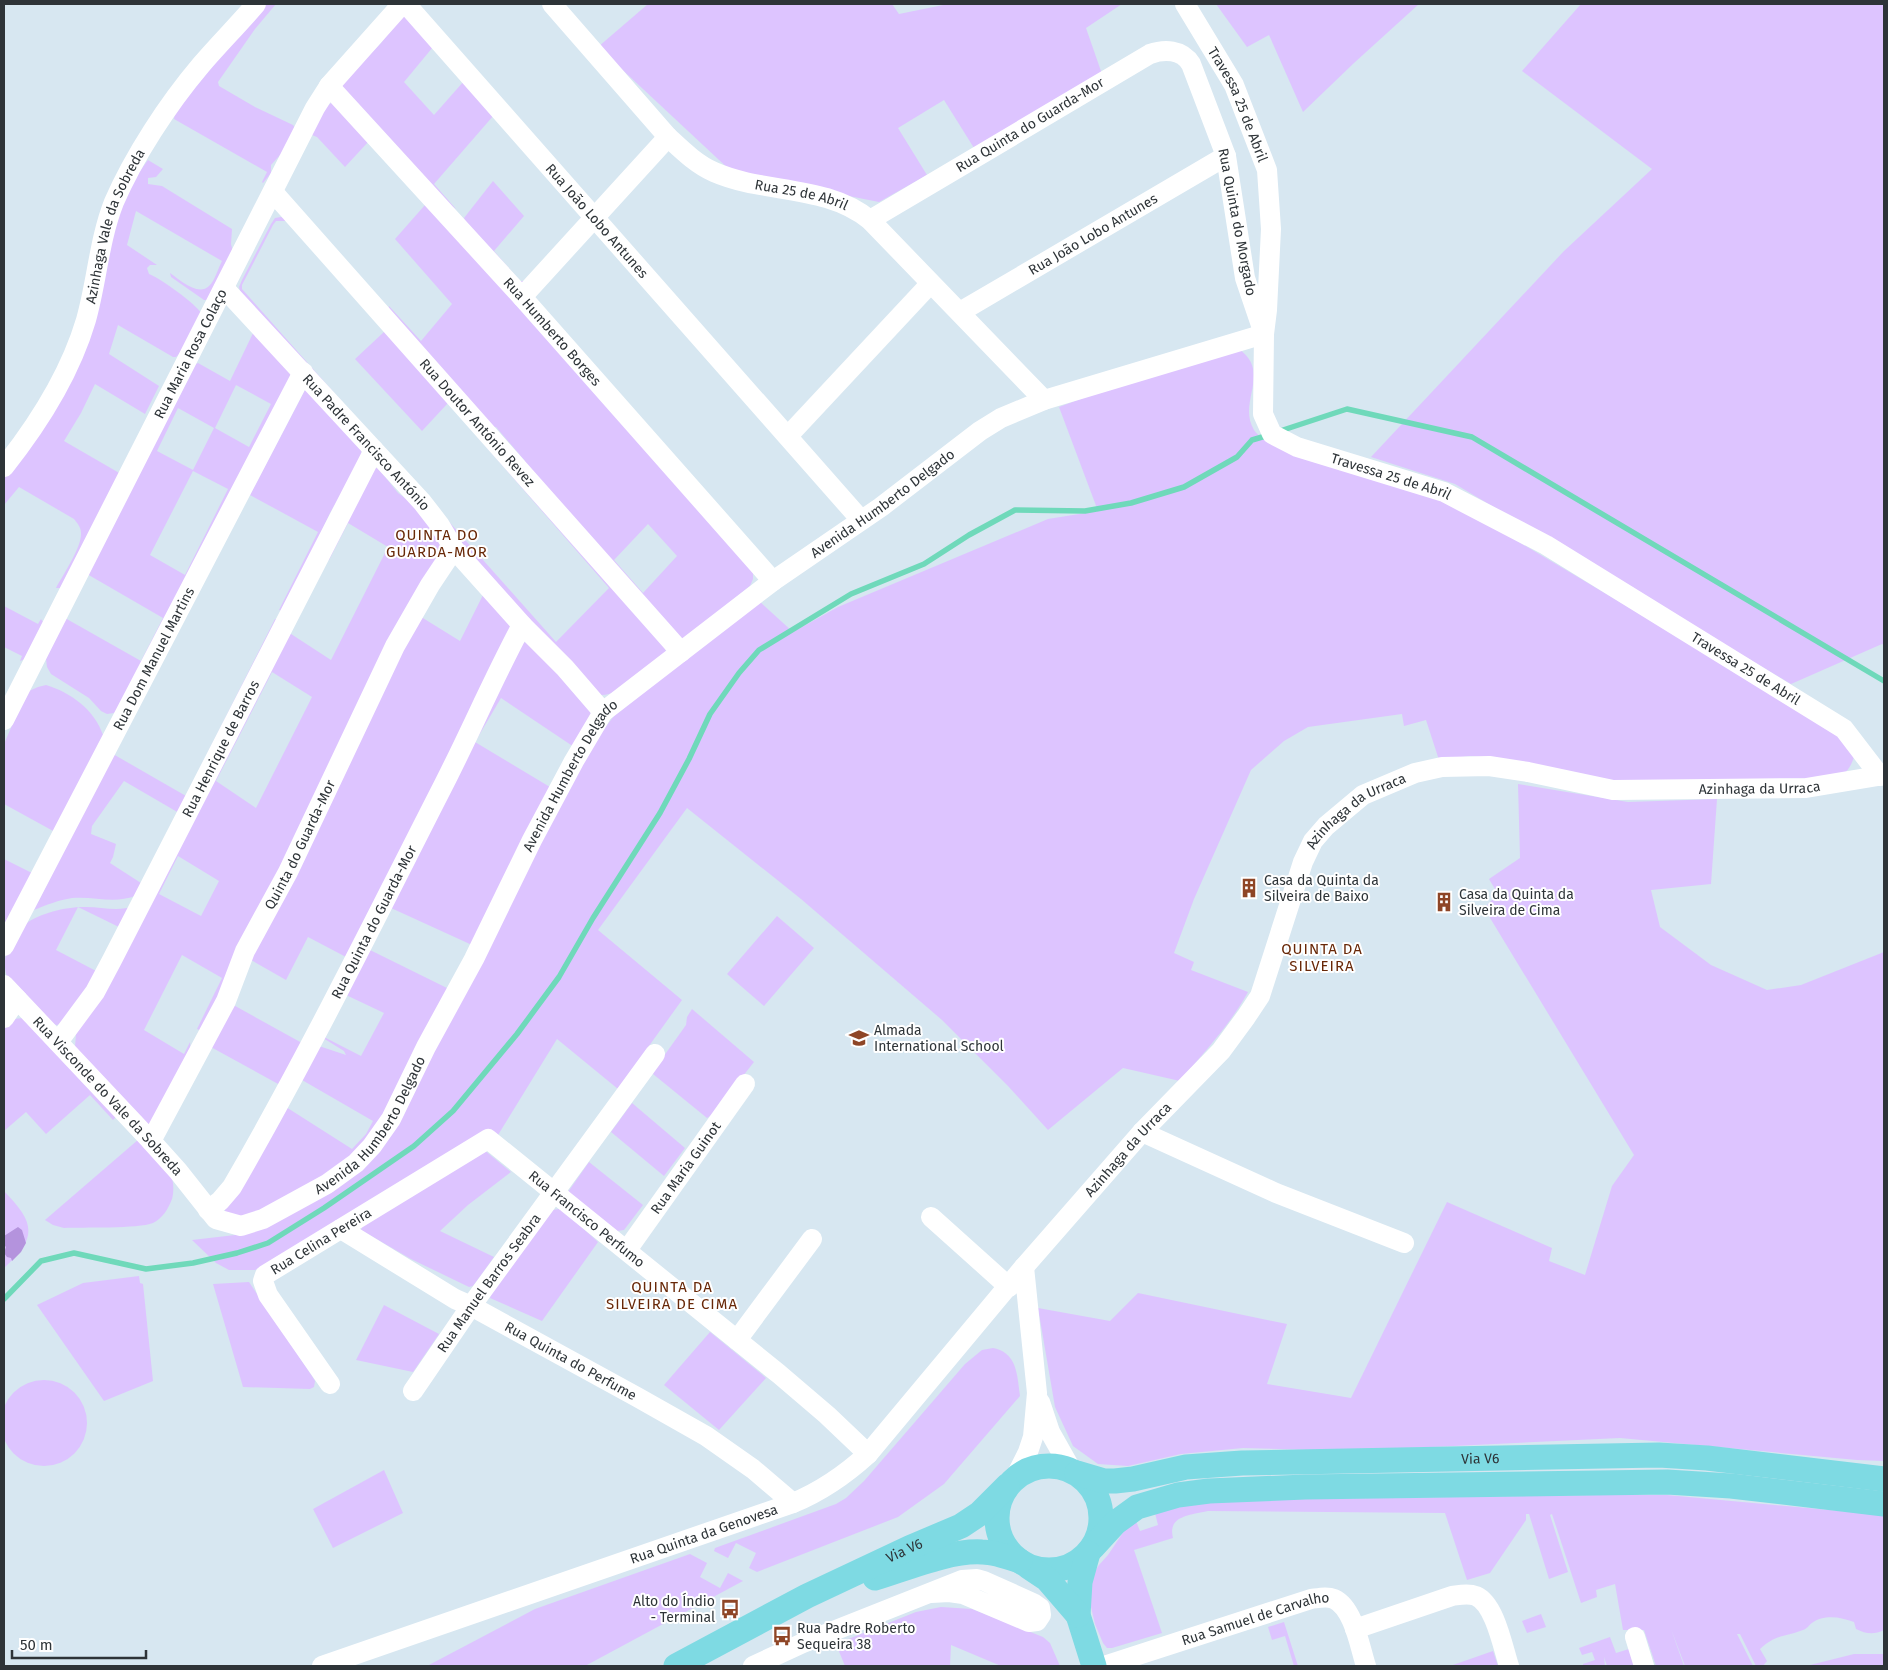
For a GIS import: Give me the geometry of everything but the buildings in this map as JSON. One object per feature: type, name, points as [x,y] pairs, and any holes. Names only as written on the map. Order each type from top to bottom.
[{"type":"main road","name":"Via V6","points":[[1075,1472],[1104,1481],[1133,1478],[1186,1467],[1242,1462],[1659,1455],[1714,1458],[1884,1479]]},
{"type":"main road","points":[[1078,1615],[1047,1579],[1005,1547],[1001,1538],[997,1522],[998,1505],[1011,1482],[1029,1469],[1041,1466],[1061,1467],[1075,1472],[1092,1488],[1099,1503],[1100,1528],[1080,1582],[1078,1615],[1094,1666]]},
{"type":"main road","name":"Via V6","points":[[676,1666],[794,1604],[908,1548],[961,1526],[979,1514],[1011,1482]]},
{"type":"main road","name":"Via V6","points":[[1091,1550],[1115,1523],[1137,1507],[1178,1495],[1209,1490],[1667,1482],[1731,1486],[1884,1504]]},
{"type":"main road","points":[[1024,1563],[1045,1570],[1060,1569],[1075,1563],[1091,1550]]},
{"type":"main road","name":"Via V6","points":[[794,1604],[956,1554],[982,1552],[1024,1563]]},
{"type":"street","name":"Azinhaga Vale da Sobreda","points":[[4,467],[42,414],[75,354],[86,319],[113,205],[128,173],[146,142],[200,66],[256,4]]},
{"type":"street","name":"Rua Maria Rosa Colaço","points":[[4,720],[315,108],[329,86],[402,4]]},
{"type":"street","name":"Rua João Lobo Antunes","points":[[406,4],[861,520]]},
{"type":"street","name":"Rua 25 de Abril","points":[[552,4],[668,137],[689,156],[713,171],[733,179],[826,198],[856,209],[870,220],[1044,400]]},
{"type":"street","name":"Travessa 25 de Abril","points":[[1185,4],[1234,85],[1267,170],[1271,229],[1264,334],[1263,414],[1272,434],[1297,447],[1444,492],[1546,545],[1844,729],[1882,775]]},
{"type":"street","name":"Rua Quinta do Guarda-Mor","points":[[870,220],[1150,54],[1162,51],[1175,52],[1185,57],[1191,64]]},
{"type":"street","name":"Rua Quinta do Morgado","points":[[1191,64],[1226,156],[1245,278],[1264,334]]},
{"type":"street","name":"Rua Humberto Borges","points":[[329,86],[522,297],[773,581]]},
{"type":"street","points":[[522,297],[668,137]]},
{"type":"street","name":"Rua João Lobo Antunes","points":[[960,312],[1226,156]]},
{"type":"street","name":"Rua Doutor António Revez","points":[[273,192],[681,652]]},
{"type":"street","points":[[788,436],[930,284]]},
{"type":"street","name":"Rua Padre Francisco António","points":[[224,288],[422,502],[439,524],[454,549],[522,625],[565,668],[603,712]]},
{"type":"street","points":[[1044,400],[1264,334]]},
{"type":"street","name":"Rua Dom Manuel Martins","points":[[4,946],[303,372]]},
{"type":"street","name":"Avenida Humberto Delgado","points":[[208,1210],[216,1219],[241,1226],[263,1219],[326,1184],[356,1162],[372,1146],[390,1119],[426,1047],[474,959],[532,840],[574,761],[603,712],[773,581],[904,490],[980,431],[1001,418],[1044,400]]},
{"type":"street","name":"Rua Henrique de Barros","points":[[58,1042],[95,992],[374,450]]},
{"type":"street","name":"Quinta do Guarda-Mor","points":[[151,1141],[226,1001],[244,951],[288,872],[395,646],[454,549]]},
{"type":"street","name":"Rua Quinta do Guarda-Mor","points":[[208,1210],[220,1201],[232,1187],[288,1086],[445,782],[496,674],[522,625]]},
{"type":"street","name":"Azinhaga da Urraca","points":[[1024,1267],[1142,1132],[1221,1051],[1246,1017],[1260,996],[1303,862],[1313,841],[1326,826],[1363,794],[1415,773],[1442,767],[1464,765],[1489,766],[1528,772],[1613,790],[1806,788],[1882,775]]},
{"type":"street","points":[[4,1018],[10,992]]},
{"type":"street","name":"Rua Visconde do Vale da Sobreda","points":[[10,992],[151,1141],[178,1171],[208,1210]]},
{"type":"street","name":"Rua Manuel Barros Seabra","points":[[413,1391],[471,1306],[655,1054]]},
{"type":"street","name":"Rua Maria Guinot","points":[[626,1250],[745,1084]]},
{"type":"street","points":[[1142,1132],[1276,1193],[1404,1243]]},
{"type":"street","name":"Rua Francisco Perfumo","points":[[488,1139],[737,1340],[827,1415],[868,1454]]},
{"type":"street","name":"Rua Celina Pereira","points":[[330,1384],[268,1295],[263,1281],[265,1275],[488,1139]]},
{"type":"street","points":[[931,1217],[1009,1287]]},
{"type":"street","name":"Rua Quinta do Perfume","points":[[341,1229],[431,1285],[706,1436],[753,1468],[794,1503]]},
{"type":"street","points":[[737,1340],[812,1239]]},
{"type":"street","points":[[1024,1267],[1037,1393],[1050,1432],[1075,1472]]},
{"type":"street","name":"Rua Quinta da Genovesa","points":[[322,1666],[794,1503],[832,1483],[868,1454],[1024,1267]]},
{"type":"street","points":[[1011,1482],[1024,1462],[1031,1444],[1037,1393]]},
{"type":"street","points":[[766,1663],[931,1593],[978,1590]]},
{"type":"street","points":[[1354,1629],[1452,1596],[1464,1594],[1476,1596],[1485,1603],[1492,1613],[1509,1666]]},
{"type":"street","name":"Rua Samuel de Carvalho","points":[[1104,1666],[1323,1597],[1334,1599],[1343,1606],[1354,1629],[1366,1666]]},
{"type":"street","points":[[1635,1637],[1644,1666]]},
{"type":"shaded area","points":[[264,4],[276,4],[255,29],[218,82],[219,86],[255,107],[293,125],[295,128],[282,156],[280,155],[271,165],[271,173],[263,183],[267,172],[174,119],[175,112]]},
{"type":"shaded area","points":[[648,4],[892,4],[899,14],[948,4],[1122,4],[1086,28],[1102,74],[974,148],[944,100],[898,128],[927,175],[879,202],[733,173],[598,47]]},
{"type":"shaded area","points":[[1216,4],[1419,4],[1303,112],[1269,35],[1247,47]]},
{"type":"shaded area","points":[[1581,4],[1884,4],[1884,645],[1882,644],[1791,684],[1455,484],[1371,457],[1564,251],[1652,169],[1522,71]]},
{"type":"shaded area","points":[[402,15],[410,17],[582,210],[585,216],[584,221],[527,283],[519,283],[500,269],[481,247],[464,218],[493,181],[524,216],[494,251],[520,281],[527,281],[582,217],[582,212],[494,115],[434,184],[456,209],[446,203],[345,96],[342,85],[346,79],[381,43]],"holes":[[[433,47],[464,81],[434,115],[404,82]]]},
{"type":"shaded area","points":[[337,102],[753,572],[750,586],[685,638],[679,640],[522,465],[525,461],[496,427],[493,427],[388,312],[389,306],[421,341],[452,304],[395,239],[425,205],[369,141],[345,167],[317,137],[312,135],[320,116],[329,104]],"holes":[[[648,524],[677,556],[643,593],[614,560]]]},
{"type":"shaded area","points":[[148,160],[163,169],[156,177],[148,178],[148,184],[162,186],[232,229],[231,244],[233,252],[209,300],[204,300],[171,277],[170,273],[189,286],[205,289],[213,281],[222,261],[136,211],[127,245],[157,265],[150,265],[147,268],[149,274],[193,304],[202,314],[181,352],[176,357],[118,325],[109,354],[159,386],[145,414],[95,384],[81,413],[64,441],[121,474],[60,588],[56,588],[72,561],[78,546],[81,533],[80,527],[74,519],[19,487],[4,505],[4,479],[49,417],[114,225],[134,179]]},
{"type":"shaded area","points":[[281,217],[286,219],[286,221],[276,221],[273,225],[242,285],[242,289],[384,449],[241,295],[239,287],[242,280],[271,224],[275,218]]},
{"type":"shaded area","points":[[255,329],[292,374],[121,707],[114,713],[107,714],[101,711],[89,698],[51,674],[47,667],[46,659],[65,618],[141,661],[163,618],[87,574],[196,364],[198,363],[230,381]],"holes":[[[236,385],[271,404],[249,447],[215,428]],[[178,408],[214,428],[193,470],[157,451]],[[193,471],[228,489],[185,575],[150,555]]]},
{"type":"shaded area","points":[[385,331],[665,645],[666,653],[626,686],[609,694],[600,695],[465,553],[419,488],[556,642],[609,588],[448,403],[422,431],[355,359]]},
{"type":"shaded area","points":[[1239,349],[1248,358],[1253,368],[1254,378],[1249,409],[1250,419],[1255,432],[1269,443],[1455,504],[1833,729],[1854,757],[1849,768],[1842,775],[1834,778],[1612,781],[1491,758],[1470,756],[1439,760],[1426,720],[1404,726],[1402,714],[1308,727],[1284,741],[1251,770],[1194,899],[1174,953],[1194,962],[1191,970],[1248,992],[1241,1004],[1216,1038],[1180,1081],[1123,1068],[1048,1130],[1008,1086],[942,1020],[801,899],[687,808],[598,930],[682,1000],[618,1089],[557,1039],[498,1135],[346,1221],[255,1270],[229,1270],[216,1263],[192,1240],[235,1235],[255,1228],[350,1177],[591,746],[614,716],[759,601],[793,632],[838,607],[1048,519],[1098,511],[1059,407],[1196,356]]},
{"type":"shaded area","points":[[305,390],[311,390],[361,449],[362,458],[330,513],[292,595],[282,611],[279,610],[318,532],[250,495]]},
{"type":"shaded area","points":[[372,468],[378,468],[398,493],[415,505],[443,543],[442,552],[202,1031],[197,1029],[222,978],[182,955],[144,1030],[184,1054],[190,1042],[191,1055],[151,1124],[146,1124],[75,1047],[76,1034],[288,632],[331,660],[388,547],[348,523],[329,560],[323,562]],"holes":[[[272,672],[312,697],[256,808],[216,781]],[[178,856],[219,881],[201,916],[159,894]]]},
{"type":"shaded area","points":[[484,593],[514,628],[346,957],[308,937],[286,980],[251,960],[418,615],[460,641]]},
{"type":"shaded area","points":[[4,606],[38,624],[41,619],[43,622],[25,659],[20,661],[22,656],[4,647]]},
{"type":"shaded area","points":[[275,619],[278,619],[179,813],[124,781],[92,826],[91,834],[116,844],[110,863],[141,883],[135,896],[112,900],[72,898],[57,901],[34,910],[113,754],[186,796]]},
{"type":"shaded area","points":[[526,642],[586,699],[592,717],[574,747],[501,698],[475,742],[550,787],[472,945],[391,908],[370,950],[449,989],[382,1119],[367,1141],[332,1172],[244,1219],[225,1215],[225,1208],[319,1046],[346,1055],[344,1051],[323,1038],[518,644]],"holes":[[[346,995],[384,1013],[361,1056],[324,1037]],[[302,1080],[373,1121],[366,1134],[352,1149],[286,1107]]]},
{"type":"shaded area","points":[[46,685],[64,692],[88,710],[103,735],[55,832],[4,804],[4,744],[23,700],[29,691]]},
{"type":"shaded area","points":[[1518,784],[1628,802],[1717,799],[1711,884],[1651,890],[1660,927],[1711,965],[1767,990],[1801,985],[1884,952],[1884,1461],[1620,1438],[1349,1451],[1243,1448],[1181,1454],[1128,1466],[1098,1464],[1073,1446],[1055,1407],[1038,1308],[1110,1321],[1138,1293],[1287,1324],[1267,1384],[1351,1398],[1447,1202],[1552,1248],[1549,1261],[1585,1275],[1612,1186],[1634,1155],[1484,908],[1498,894],[1489,879],[1520,858]]},
{"type":"shaded area","points":[[4,859],[36,875],[4,933]]},
{"type":"shaded area","points":[[135,906],[123,929],[78,907],[116,909]]},
{"type":"shaded area","points":[[78,907],[56,950],[98,972],[62,1024],[56,1025],[50,1022],[7,977],[6,956],[22,928],[32,919],[47,913]]},
{"type":"shaded area","points":[[777,916],[814,948],[764,1006],[727,974]]},
{"type":"shaded area","points":[[228,1002],[302,1043],[280,1085],[209,1046]]},
{"type":"shaded area","points":[[692,1009],[754,1062],[713,1114],[707,1118],[653,1074],[686,1025],[687,1017]]},
{"type":"shaded area","points":[[23,1018],[118,1115],[113,1120],[90,1095],[46,1134],[26,1112],[4,1131],[4,1028],[14,1019]]},
{"type":"shaded area","points":[[632,1103],[685,1148],[664,1176],[611,1132]]},
{"type":"shaded area","points":[[139,1139],[163,1164],[172,1179],[172,1199],[160,1219],[146,1225],[64,1228],[53,1225],[45,1220]]},
{"type":"shaded area","points":[[483,1149],[511,1172],[468,1205],[440,1231],[494,1257],[473,1286],[469,1287],[411,1259],[361,1230],[363,1225]]},
{"type":"shaded area","points":[[589,1162],[643,1205],[624,1230],[617,1231],[568,1192]]},
{"type":"shaded area","points":[[4,1191],[22,1212],[27,1221],[28,1230],[23,1247],[4,1268]]},
{"type":"shaded area","points":[[559,1209],[565,1212],[598,1242],[542,1321],[490,1298],[492,1289],[553,1210]]},
{"type":"shaded area","points":[[18,1227],[22,1230],[26,1243],[21,1252],[12,1261],[4,1253],[6,1247],[4,1245],[4,1236]]},
{"type":"shaded area","points":[[139,1276],[140,1283],[143,1284],[153,1381],[104,1401],[37,1305],[83,1283]]},
{"type":"shaded area","points":[[249,1282],[312,1376],[315,1381],[314,1387],[310,1389],[243,1387],[213,1284]]},
{"type":"shaded area","points":[[384,1305],[439,1334],[413,1372],[356,1360]]},
{"type":"shaded area","points":[[710,1332],[766,1378],[719,1430],[664,1385]]},
{"type":"shaded area","points":[[993,1348],[1001,1351],[1012,1360],[1017,1373],[1020,1396],[944,1484],[898,1517],[757,1572],[749,1568],[756,1553],[736,1543],[728,1558],[714,1551],[715,1548],[836,1504],[846,1498],[864,1481],[965,1364],[982,1350]]},
{"type":"shaded area","points":[[44,1380],[60,1384],[74,1393],[83,1407],[87,1423],[83,1439],[74,1453],[60,1462],[44,1466],[28,1462],[14,1453],[5,1439],[1,1423],[5,1407],[14,1393],[28,1384]]},
{"type":"shaded area","points":[[384,1470],[403,1513],[333,1548],[313,1509]]},
{"type":"shaded area","points":[[1667,1495],[1884,1515],[1884,1630],[1877,1633],[1867,1633],[1856,1629],[1854,1622],[1849,1620],[1827,1617],[1817,1620],[1804,1629],[1776,1638],[1766,1644],[1760,1649],[1767,1661],[1763,1666],[1756,1666],[1740,1634],[1737,1634],[1753,1666],[1685,1666],[1671,1629],[1684,1666],[1656,1666],[1644,1630],[1623,1630],[1615,1584],[1596,1590],[1597,1597],[1581,1603],[1552,1514],[1550,1515],[1568,1572],[1549,1579],[1529,1514],[1526,1514],[1526,1520],[1490,1573],[1467,1580],[1445,1513],[1208,1511],[1188,1515],[1177,1520],[1172,1530],[1173,1538],[1134,1550],[1162,1633],[1107,1648],[1095,1624],[1090,1603],[1090,1588],[1093,1574],[1124,1531],[1136,1521],[1140,1531],[1158,1525],[1155,1513],[1188,1505],[1231,1500]]},
{"type":"shaded area","points":[[690,1554],[707,1563],[700,1577],[720,1588],[728,1573],[743,1581],[585,1666],[427,1666],[535,1609]]},
{"type":"shaded area","points":[[941,1607],[972,1609],[1043,1637],[1050,1643],[1060,1666],[1001,1666],[951,1645],[950,1666],[845,1666],[836,1644],[916,1612]]},
{"type":"shaded area","points":[[1541,1614],[1546,1627],[1527,1633],[1522,1621]]},
{"type":"shaded area","points":[[1284,1622],[1298,1666],[1294,1666],[1285,1636],[1272,1640],[1268,1627]]},
{"type":"shaded area","points":[[1610,1637],[1616,1653],[1629,1649],[1634,1666],[1607,1666],[1604,1657],[1605,1666],[1583,1666],[1583,1664],[1595,1660],[1592,1652],[1582,1655],[1579,1648]]},
{"type":"shaded area","points":[[1493,1651],[1498,1666],[1450,1666]]},
{"type":"shaded area","points":[[1854,1654],[1884,1654],[1884,1666],[1806,1666]]},
{"type":"waterway","points":[[1277,432],[1347,409],[1472,437],[1884,681]]},
{"type":"waterway","points":[[4,1299],[41,1261],[74,1253],[146,1269],[193,1263],[237,1253],[268,1243],[324,1208],[414,1146],[453,1111],[517,1034],[559,977],[593,918],[660,813],[689,759],[710,714],[739,673],[759,650],[851,594],[924,564],[969,535],[1015,510],[1085,511],[1131,503],[1184,487],[1237,457],[1252,440],[1269,435]]},
{"type":"place","name":"Casa da Quinta da Silveira de Baixo","points":[[1249,888]]},
{"type":"place","name":"Casa da Quinta da Silveira de Cima","points":[[1444,902]]},
{"type":"place","name":"Almada International School","points":[[859,1038]]},
{"type":"place","name":"Alto do Índio - Terminal","points":[[730,1609]]},
{"type":"place","name":"Rua Padre Roberto Sequeira 38","points":[[782,1636]]},
{"type":"district","name":"QUINTA DO GUARDA-MOR","points":[[437,544]]},
{"type":"district","name":"QUINTA DA SILVEIRA","points":[[1322,958]]},
{"type":"district","name":"QUINTA DA SILVEIRA DE CIMA","points":[[672,1296]]}]
